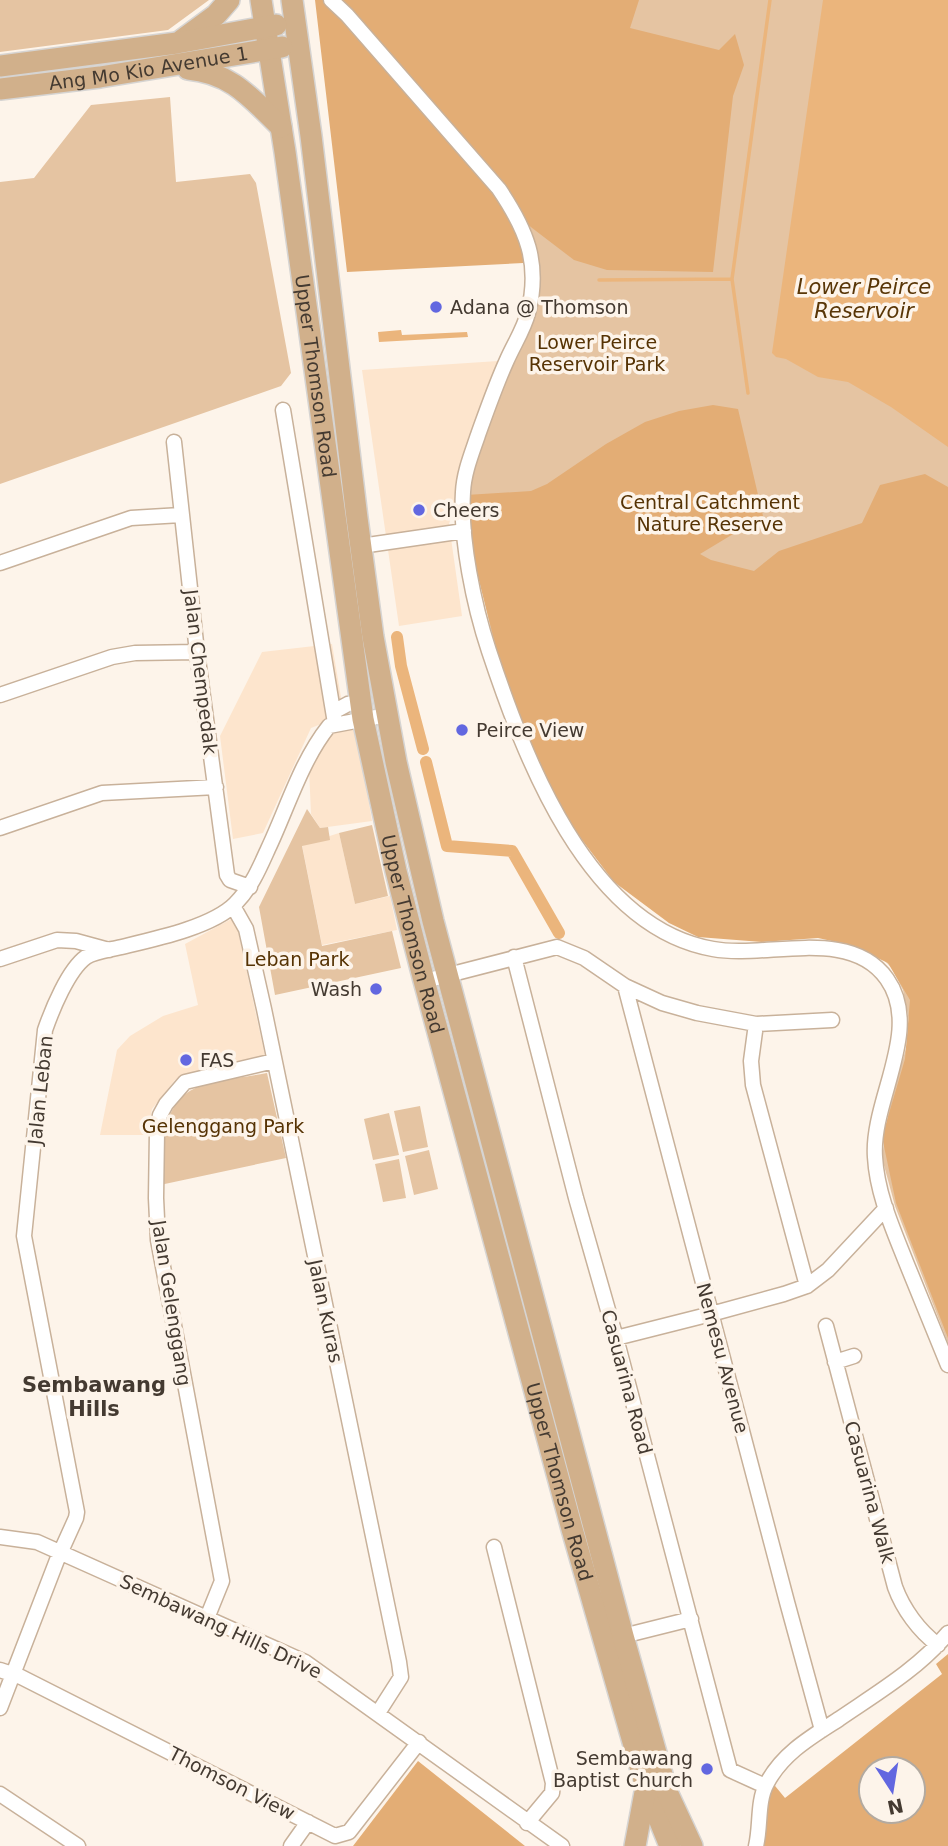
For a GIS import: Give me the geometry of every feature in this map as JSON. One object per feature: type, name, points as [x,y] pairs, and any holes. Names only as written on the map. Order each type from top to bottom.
[{"type":"main road","points":[[177,43],[216,15],[229,0]]},
{"type":"main road","name":"Upper Thomson Road","points":[[261,0],[361,710],[394,860],[572,1530],[646,1787],[670,1846]]},
{"type":"main road","name":"Upper Thomson Road","points":[[292,0],[361,546],[387,715],[447,975],[623,1636],[667,1792],[692,1846]]},
{"type":"main road","name":"Ang Mo Kio Avenue 1","points":[[0,66],[177,43],[295,22]]},
{"type":"main road","name":"Ang Mo Kio Avenue 1","points":[[0,89],[166,67],[298,44]]},
{"type":"main road","points":[[166,67],[209,71],[242,88],[281,127]]},
{"type":"main road","points":[[572,1530],[574,1518],[579,1515],[586,1515],[593,1523]]},
{"type":"main road","points":[[635,1846],[646,1787]]},
{"type":"street","points":[[331,0],[499,189],[518,217],[529,245],[533,267],[528,315],[496,386],[469,461],[463,490],[464,531],[476,602],[524,749],[562,825],[589,864],[620,898],[654,925],[702,946],[729,950],[834,949],[859,955],[886,976],[900,1015],[900,1030],[878,1122],[874,1156],[886,1208],[948,1365]]},
{"type":"street","points":[[283,410],[335,717],[361,710],[387,715]]},
{"type":"street","name":"Jalan Chempedak","points":[[174,442],[197,652],[226,875],[230,880],[250,887]]},
{"type":"street","points":[[0,563],[131,518],[181,515]]},
{"type":"street","points":[[361,546],[464,531]]},
{"type":"street","points":[[0,695],[112,657],[135,653],[197,652]]},
{"type":"street","name":"Jalan Leban","points":[[0,1708],[7,1672],[77,1512],[24,1236],[45,1030],[53,1007],[68,979],[87,956],[172,934],[216,917],[233,906],[250,887],[318,740],[335,717]]},
{"type":"street","points":[[0,828],[102,793],[216,787]]},
{"type":"street","name":"Jalan Kuras","points":[[233,906],[246,929],[399,1662],[401,1677],[378,1713]]},
{"type":"street","points":[[0,959],[57,940],[76,941],[110,950]]},
{"type":"street","points":[[425,981],[557,947],[584,958],[625,986],[663,1003],[697,1013],[756,1024],[832,1020]]},
{"type":"street","name":"Casuarina Road","points":[[514,957],[730,1770],[765,1786]]},
{"type":"street","name":"Nemesu Avenue","points":[[625,986],[822,1730]]},
{"type":"street","points":[[756,1024],[751,1061],[753,1085],[807,1286]]},
{"type":"street","name":"Jalan Gelenggang","points":[[207,1618],[222,1581],[158,1240],[157,1132],[160,1115],[166,1104],[185,1083],[274,1061]]},
{"type":"street","points":[[616,1338],[807,1286],[828,1270],[886,1208]]},
{"type":"street","name":"Casuarina Walk","points":[[826,1326],[895,1587],[900,1601],[914,1620],[929,1639],[938,1645]]},
{"type":"street","points":[[835,1362],[854,1356]]},
{"type":"street","name":"Sembawang Hills Drive","points":[[0,1537],[37,1542],[306,1662],[562,1846]]},
{"type":"street","points":[[494,1547],[553,1783],[552,1793],[527,1823]]},
{"type":"street","points":[[623,1636],[691,1619]]},
{"type":"street","points":[[755,1846],[765,1786],[779,1763],[822,1730],[902,1677],[948,1633]]},
{"type":"street","name":"Thomson View","points":[[7,1672],[335,1836],[349,1832],[419,1742]]},
{"type":"street","points":[[0,1794],[78,1846]]},
{"type":"street","points":[[291,1846],[308,1822]]},
{"type":"shaded area","points":[[498,361],[449,524],[462,616],[399,626],[362,370]]},
{"type":"shaded area","points":[[332,644],[344,715],[311,728],[263,833],[233,839],[220,736],[262,652]]},
{"type":"shaded area","points":[[356,726],[372,821],[320,828],[311,814],[309,768],[329,735]]},
{"type":"shaded area","points":[[339,833],[355,904],[390,896],[397,930],[322,945],[302,845]]},
{"type":"shaded area","points":[[235,917],[265,1056],[175,1080],[152,1109],[147,1135],[100,1135],[117,1050],[130,1036],[163,1016],[198,1005],[185,944]]},
{"type":"green space","points":[[0,0],[209,0],[168,30],[0,52]]},
{"type":"green space","points":[[315,0],[639,0],[630,28],[719,50],[735,34],[744,65],[733,96],[713,272],[607,270],[574,260],[519,218],[529,245],[523,263],[347,272]]},
{"type":"green space","name":"Central Catchment Nature Reserve","points":[[345,0],[948,0],[948,1343],[895,1206],[882,1158],[889,1108],[911,1031],[903,990],[891,967],[882,958],[516,706],[493,639],[474,554],[470,525],[469,461],[525,311],[527,283],[524,263],[529,245],[518,217],[537,231]]},
{"type":"green space","points":[[170,97],[176,182],[250,174],[256,183],[291,373],[281,386],[0,484],[0,182],[34,178],[91,105]]},
{"type":"green space","points":[[713,405],[738,409],[763,516],[700,554],[711,560],[754,571],[779,551],[862,523],[880,485],[925,474],[948,487],[948,1338],[896,1203],[882,1137],[905,1059],[910,1000],[888,963],[850,945],[818,938],[762,942],[698,937],[669,923],[614,882],[557,807],[504,679],[472,553],[466,495],[531,491],[547,484],[606,444],[645,422],[679,411]]},
{"type":"green space","name":"Leban Park","points":[[307,809],[320,828],[328,827],[330,840],[302,846],[322,946],[392,931],[401,968],[275,995],[259,907]]},
{"type":"green space","points":[[372,825],[388,896],[355,904],[339,833]]},
{"type":"green space","name":"Gelenggang Park","points":[[267,1073],[286,1158],[160,1185],[160,1164],[168,1121],[175,1105],[185,1094],[212,1082]]},
{"type":"green space","points":[[420,1106],[428,1147],[403,1152],[394,1111]]},
{"type":"green space","points":[[389,1113],[399,1155],[373,1160],[364,1119]]},
{"type":"green space","points":[[429,1150],[438,1189],[414,1195],[405,1156]]},
{"type":"green space","points":[[399,1159],[406,1198],[383,1202],[375,1164]]},
{"type":"green space","points":[[948,1654],[948,1846],[758,1846],[771,1781],[785,1798],[942,1674],[936,1664]]},
{"type":"green space","points":[[418,1761],[525,1846],[353,1846]]},
{"type":"water","name":"Lower Peirce Reservoir","points":[[823,0],[948,0],[948,447],[891,407],[848,382],[818,377],[772,353]]},
{"type":"water","points":[[401,330],[402,335],[467,332],[468,337],[379,342],[378,332]]},
{"type":"waterway","points":[[599,280],[732,279],[770,0]]},
{"type":"waterway","points":[[732,279],[748,393]]},
{"type":"waterway","points":[[397,637],[401,666],[423,749]]},
{"type":"waterway","points":[[426,762],[447,846],[512,851],[559,933]]},
{"type":"place","name":"Adana @ Thomson","points":[[436,307]]},
{"type":"place","name":"Cheers","points":[[419,510]]},
{"type":"place","name":"Peirce View","points":[[462,730]]},
{"type":"place","name":"Wash","points":[[376,989]]},
{"type":"place","name":"FAS","points":[[186,1060]]},
{"type":"place","name":"Sembawang Baptist Church","points":[[707,1769]]},
{"type":"district","name":"Sembawang Hills","points":[[94,1397]]},
{"type":"park label","name":"Lower Peirce Reservoir Park","points":[[597,353]]}]
